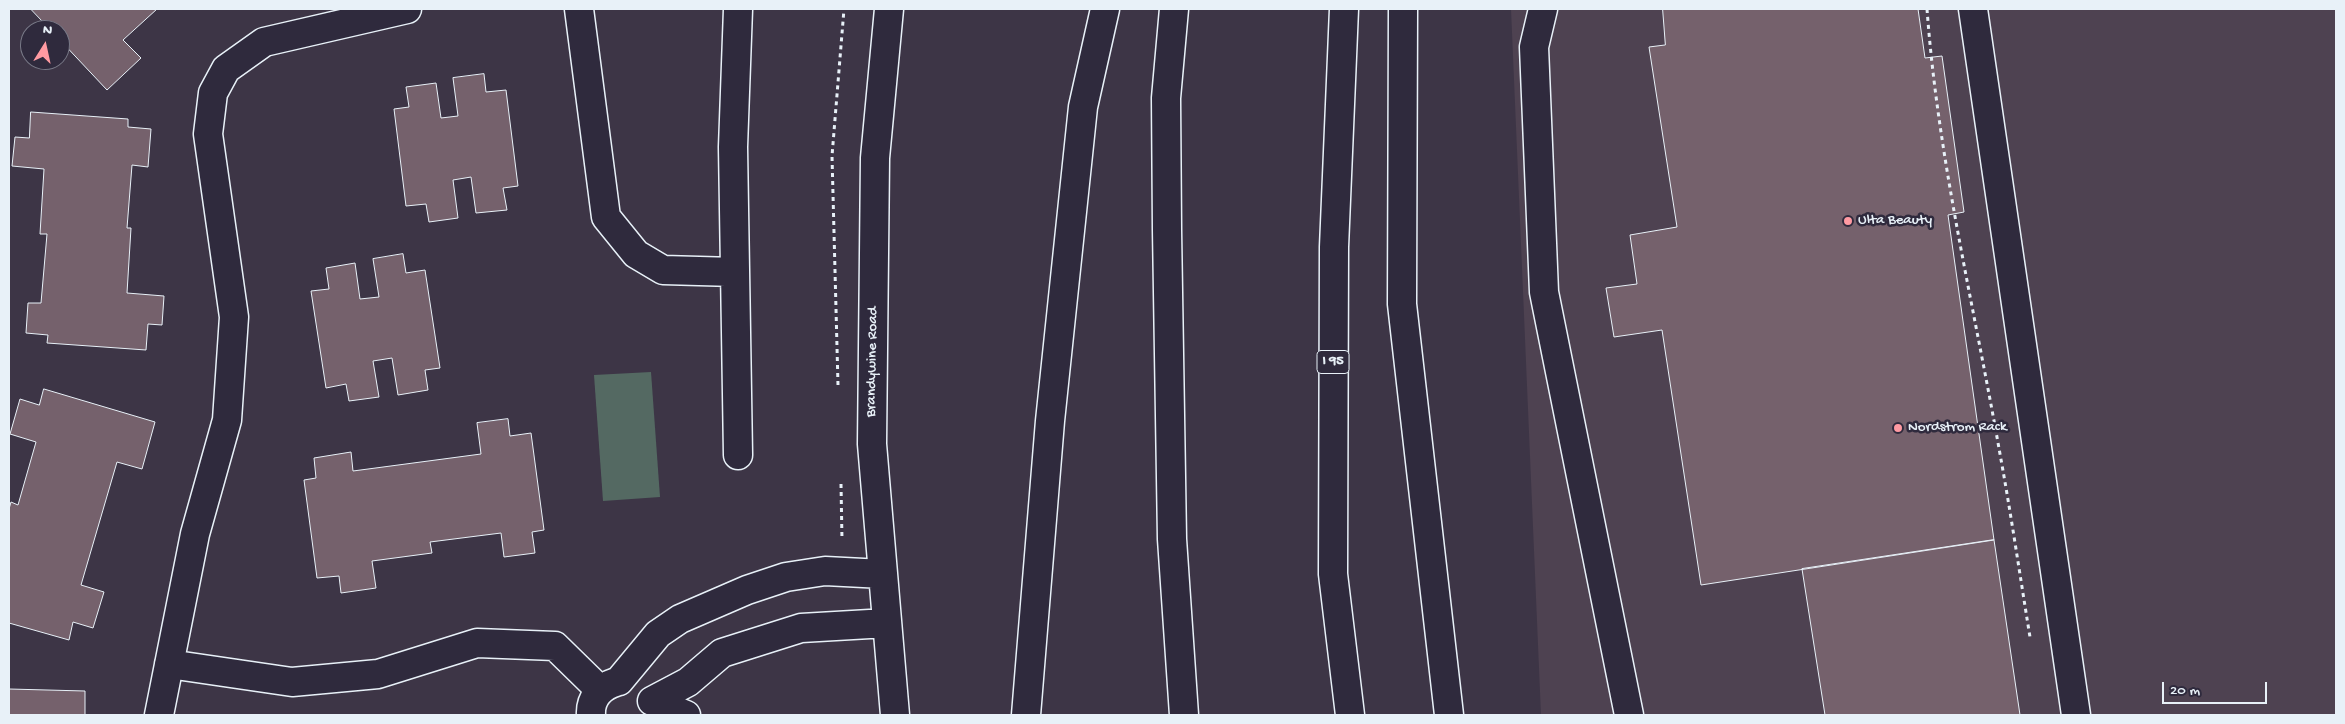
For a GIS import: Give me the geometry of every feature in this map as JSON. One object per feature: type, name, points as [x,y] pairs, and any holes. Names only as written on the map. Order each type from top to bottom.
[{"type":"main road","points":[[159,715],[194,534],[228,411],[234,317],[208,134],[213,93],[226,69],[264,42],[407,9]]},
{"type":"main road","points":[[579,9],[606,217],[636,254],[663,270],[735,272]]},
{"type":"main road","points":[[738,9],[733,147],[738,454]]},
{"type":"main road","name":"Brandywine Road","points":[[890,9],[875,158],[872,444],[894,715]]},
{"type":"main road","points":[[1026,715],[1050,422],[1082,117],[1105,9]]},
{"type":"main road","points":[[1174,9],[1166,98],[1167,230],[1172,539],[1184,715]]},
{"type":"main road","name":"I 95","points":[[1344,9],[1334,247],[1333,574],[1350,715]]},
{"type":"main road","points":[[1403,9],[1402,304],[1449,715]]},
{"type":"main road","points":[[1543,9],[1534,47],[1544,292],[1629,715]]},
{"type":"main road","points":[[1973,9],[2076,715]]},
{"type":"main road","points":[[603,696],[658,634],[680,619],[747,590],[786,577],[825,571],[883,574]]},
{"type":"main road","points":[[653,708],[722,653],[801,628],[887,623]]},
{"type":"main road","points":[[169,664],[292,682],[378,674],[478,643],[555,646],[603,696]]},
{"type":"main road","points":[[603,696],[629,682],[647,692],[653,708]]},
{"type":"main road","points":[[653,708],[686,715]]},
{"type":"path","points":[[838,393],[832,156],[844,9]]},
{"type":"path","points":[[1927,9],[1931,58],[1954,214],[2000,454],[2030,638]]},
{"type":"path","points":[[841,482],[842,542]]},
{"type":"shaded area","points":[[1511,9],[2336,9],[2336,715],[1541,715]]},
{"type":"green space","points":[[651,372],[660,497],[603,501],[594,375]]},
{"type":"building","points":[[31,9],[157,9],[123,40],[141,58],[107,90],[70,51],[70,20],[41,20]]},
{"type":"building","points":[[1663,9],[1918,9],[1925,58],[1942,56],[1964,212],[1948,215],[1994,540],[1701,585],[1662,330],[1614,337],[1606,288],[1637,284],[1630,235],[1677,227],[1649,47],[1665,45]]},
{"type":"building","points":[[484,74],[486,92],[506,90],[518,186],[503,188],[507,210],[476,213],[471,177],[453,180],[458,218],[429,222],[426,204],[406,206],[394,109],[409,107],[406,87],[436,83],[441,118],[458,116],[453,78]]},
{"type":"building","points":[[31,112],[128,119],[128,127],[151,129],[148,167],[132,165],[127,228],[131,228],[127,293],[164,296],[162,325],[148,324],[146,350],[47,343],[48,335],[26,333],[28,303],[41,303],[47,234],[40,234],[44,169],[12,166],[15,137],[29,138]]},
{"type":"building","points":[[403,254],[406,273],[425,270],[440,368],[425,370],[428,390],[398,395],[392,358],[373,361],[379,397],[349,401],[346,384],[326,388],[311,291],[329,289],[326,268],[355,263],[360,299],[379,297],[373,259]]},
{"type":"building","points":[[44,389],[155,422],[142,469],[117,462],[81,585],[104,592],[93,628],[73,622],[69,640],[9,623],[9,509],[11,502],[18,505],[36,442],[10,434],[20,399],[39,405]]},
{"type":"building","points":[[508,419],[510,436],[531,433],[544,530],[532,532],[535,553],[504,557],[501,533],[430,542],[432,553],[372,561],[376,588],[341,593],[339,576],[317,578],[304,480],[316,478],[314,458],[351,452],[353,471],[481,454],[477,423]]},
{"type":"building","points":[[1994,540],[2020,715],[1825,715],[1802,569]]},
{"type":"building","points":[[9,689],[85,691],[85,715],[9,715]]},
{"type":"place","name":"Ulta Beauty","points":[[1848,221]]},
{"type":"place","name":"Nordstrom Rack","points":[[1898,428]]}]
